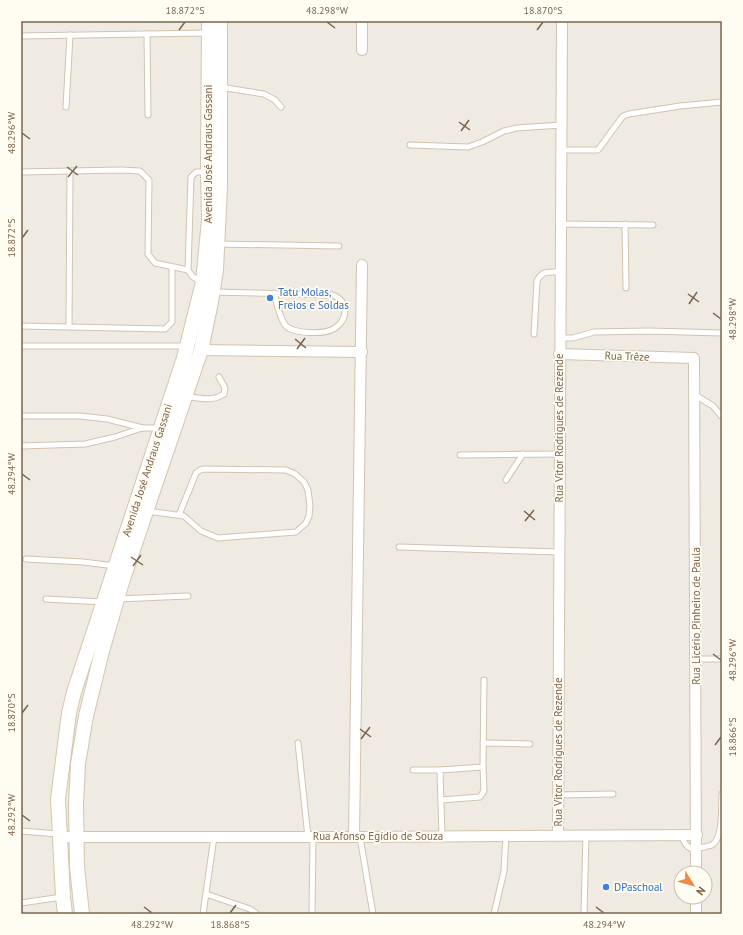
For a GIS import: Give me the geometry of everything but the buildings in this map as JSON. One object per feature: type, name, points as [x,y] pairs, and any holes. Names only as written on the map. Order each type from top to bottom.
[{"type":"main road","name":"Avenida José Andraus Gassani","points":[[82,914],[77,867],[78,764],[86,716],[117,576],[163,436],[185,396],[201,350],[208,287],[209,220],[214,173],[219,87],[215,26]]},
{"type":"main road","name":"Avenida José Andraus Gassani","points":[[117,576],[146,511],[163,436],[187,346],[208,287],[216,270],[217,244],[214,173],[215,26]]},
{"type":"main road","name":"Avenida José Andraus Gassani","points":[[64,914],[58,799],[69,713],[74,692],[111,601]]},
{"type":"main road","points":[[69,713],[86,716]]},
{"type":"street","points":[[362,21],[362,50]]},
{"type":"street","name":"Rua Vitor Rodrigues de Rezende","points":[[558,835],[559,338],[562,21]]},
{"type":"street","points":[[357,837],[362,265]]},
{"type":"street","points":[[201,350],[362,352]]},
{"type":"street","name":"Rua Trêze","points":[[559,354],[694,358]]},
{"type":"street","name":"Rua Licério Pinheiro de Paula","points":[[694,358],[696,865]]},
{"type":"street","name":"Rua Afonso Egídio de Souza","points":[[60,836],[357,837],[697,834]]},
{"type":"lane","points":[[21,36],[147,34],[215,26]]},
{"type":"lane","points":[[147,34],[148,115]]},
{"type":"lane","points":[[66,107],[70,36]]},
{"type":"lane","points":[[219,87],[264,94],[275,100],[281,107]]},
{"type":"lane","points":[[561,150],[598,150],[623,116],[629,114],[680,106],[722,102]]},
{"type":"lane","points":[[410,145],[468,146],[482,142],[504,131],[517,128],[561,125]]},
{"type":"lane","points":[[21,172],[121,170],[140,172],[149,180],[148,254],[155,264],[188,270]]},
{"type":"lane","points":[[69,327],[70,171]]},
{"type":"lane","points":[[214,173],[196,172],[191,177],[188,270],[193,277],[208,287],[274,293],[333,295],[339,297],[343,302],[345,309],[344,316],[334,329],[325,332],[298,332],[291,330],[285,325],[279,313],[274,293]]},
{"type":"lane","points":[[560,224],[653,225]]},
{"type":"lane","points":[[625,224],[626,288]]},
{"type":"lane","points":[[217,244],[339,246]]},
{"type":"lane","points":[[21,326],[165,329],[172,322],[172,268]]},
{"type":"lane","points":[[534,334],[537,281],[544,272],[560,272]]},
{"type":"lane","points":[[559,338],[573,338],[594,332],[649,331],[722,333]]},
{"type":"lane","points":[[21,346],[187,346]]},
{"type":"lane","points":[[185,396],[210,399],[220,397],[224,394],[225,388],[219,377]]},
{"type":"lane","points":[[695,395],[713,406],[722,417]]},
{"type":"lane","points":[[21,416],[80,416],[107,419],[143,428],[163,436]]},
{"type":"lane","points":[[21,446],[85,444],[143,428]]},
{"type":"lane","points":[[506,480],[523,454]]},
{"type":"lane","points":[[460,455],[559,454]]},
{"type":"lane","points":[[146,511],[179,515],[189,520],[200,531],[218,538],[296,532],[306,523],[310,516],[308,490],[304,482],[295,474],[286,470],[204,469],[196,473],[179,515]]},
{"type":"lane","points":[[399,547],[559,552]]},
{"type":"lane","points":[[26,559],[83,562],[117,576]]},
{"type":"lane","points":[[46,599],[111,601],[188,596]]},
{"type":"lane","points":[[696,659],[722,659]]},
{"type":"lane","points":[[441,800],[480,797],[484,791],[484,680]]},
{"type":"lane","points":[[484,742],[530,744]]},
{"type":"lane","points":[[298,743],[311,837],[312,914]]},
{"type":"lane","points":[[413,770],[483,768]]},
{"type":"lane","points":[[440,770],[442,836]]},
{"type":"lane","points":[[558,795],[613,794]]},
{"type":"lane","points":[[680,835],[686,847],[691,849],[697,849],[712,844],[716,840],[720,827],[722,794]]},
{"type":"lane","points":[[21,831],[60,836]]},
{"type":"lane","points":[[494,914],[504,871],[506,835]]},
{"type":"lane","points":[[584,914],[586,835]]},
{"type":"lane","points":[[203,914],[214,837]]},
{"type":"lane","points":[[357,837],[373,914]]},
{"type":"lane","points":[[206,894],[250,908],[257,914]]},
{"type":"lane","points":[[21,903],[62,897]]},
{"type":"shaded area","points":[[21,21],[722,21],[722,914],[21,914]]},
{"type":"place","name":"Tatu Molas, Freios e Soldas","points":[[270,298]]},
{"type":"place","name":"DPaschoal","points":[[606,887]]}]
